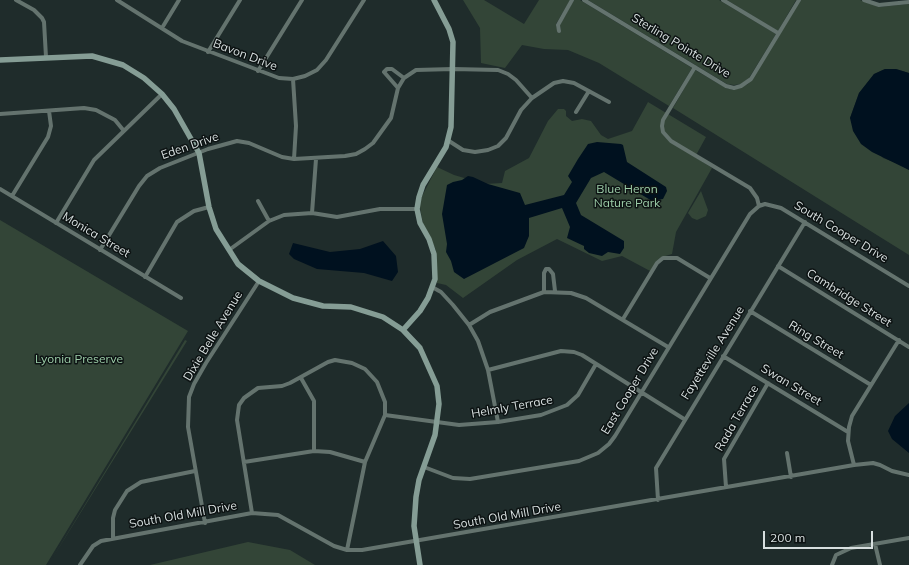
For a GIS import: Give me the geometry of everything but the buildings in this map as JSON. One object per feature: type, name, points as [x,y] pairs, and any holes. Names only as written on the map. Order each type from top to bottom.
[{"type":"street","points":[[16,0],[34,10],[42,18],[44,22],[46,57]]},
{"type":"street","name":"Bavon Drive","points":[[118,0],[182,41],[258,71],[279,78],[293,79],[305,76],[317,70],[326,60],[364,0]]},
{"type":"street","points":[[162,28],[179,0]]},
{"type":"street","points":[[208,52],[240,0]]},
{"type":"street","points":[[258,71],[302,0]]},
{"type":"street","points":[[403,330],[420,311],[432,288],[435,272],[434,254],[429,239],[420,223],[417,209],[423,185],[448,141],[451,127],[453,69],[452,35],[434,0]]},
{"type":"street","points":[[559,31],[558,25],[572,0]]},
{"type":"street","name":"Sterling Pointe Drive","points":[[584,0],[726,86],[734,88],[742,86],[751,79],[799,0]]},
{"type":"street","points":[[723,0],[778,33]]},
{"type":"street","points":[[864,0],[879,5],[909,2]]},
{"type":"street","points":[[0,60],[92,56],[107,59],[123,65],[144,78],[162,94],[174,109],[199,153],[208,207],[216,229],[238,264],[259,281],[275,291],[310,304],[351,307],[365,310],[383,317],[403,330],[420,348],[434,380],[439,404],[437,423],[419,480],[416,497],[414,526],[420,565]]},
{"type":"street","points":[[695,67],[663,120],[663,132],[671,141],[750,188],[757,198],[759,206]]},
{"type":"street","points":[[398,88],[384,72],[387,69],[392,69],[404,78],[416,70],[498,70],[508,74],[516,80],[532,98]]},
{"type":"street","name":"Eden Drive","points":[[100,250],[139,186],[148,176],[160,168],[199,153],[237,141],[249,143],[282,157],[294,159],[316,159],[356,154],[373,143],[391,118],[398,88],[404,78]]},
{"type":"street","points":[[293,79],[296,126],[294,159]]},
{"type":"street","points":[[448,141],[463,150],[475,152],[488,150],[498,146],[506,138],[521,110],[532,98],[544,88],[563,81],[574,83],[609,102]]},
{"type":"street","points":[[576,112],[589,90]]},
{"type":"street","points":[[56,223],[94,160],[162,94]]},
{"type":"street","points":[[0,114],[84,108],[96,110],[115,120],[124,131]]},
{"type":"street","points":[[12,196],[48,137],[50,126],[49,111]]},
{"type":"street","points":[[312,213],[316,159]]},
{"type":"street","name":"Monica Street","points":[[0,189],[181,298]]},
{"type":"street","points":[[258,201],[269,221]]},
{"type":"street","name":"South Cooper Drive","points":[[759,206],[772,205],[781,208],[909,286]]},
{"type":"street","name":"East Cooper Drive","points":[[424,467],[453,478],[470,479],[579,461],[589,458],[609,444],[750,214],[759,206]]},
{"type":"street","points":[[145,277],[177,222],[194,211],[208,207]]},
{"type":"street","points":[[229,250],[269,221],[284,215],[312,213],[337,217],[380,209],[417,209]]},
{"type":"street","name":"Fayetteville Avenue","points":[[658,500],[656,468],[684,419],[805,222]]},
{"type":"street","points":[[623,319],[657,263],[663,258],[677,258],[710,278]]},
{"type":"street","name":"Cambridge Street","points":[[778,266],[909,347]]},
{"type":"street","points":[[544,292],[544,273],[546,269],[549,269],[553,274],[555,291]]},
{"type":"street","name":"Dixie Belle Avenue","points":[[205,523],[188,427],[189,397],[194,384],[206,363],[259,281]]},
{"type":"street","points":[[432,288],[441,292],[453,304],[469,325],[478,341],[488,370],[498,422]]},
{"type":"street","points":[[469,325],[490,312],[544,292],[555,291],[571,293],[586,298],[668,347]]},
{"type":"street","name":"Ring Street","points":[[750,311],[871,385]]},
{"type":"street","points":[[854,465],[848,432],[852,416],[899,340]]},
{"type":"street","points":[[488,370],[567,351],[582,355],[684,419]]},
{"type":"street","name":"Swan Street","points":[[723,356],[848,432]]},
{"type":"street","points":[[252,513],[237,420],[237,413],[244,398],[258,388],[282,386],[302,378],[328,362],[335,360],[352,363],[365,369],[377,382],[385,402],[385,415],[365,462],[347,550]]},
{"type":"street","name":"Helmly Terrace","points":[[385,415],[437,423],[470,424],[498,422],[541,415],[567,405],[578,395],[596,364]]},
{"type":"street","points":[[302,378],[314,401],[314,451]]},
{"type":"street","name":"Rada Terrace","points":[[726,487],[724,459],[768,383]]},
{"type":"street","points":[[244,462],[314,451],[330,452],[365,462]]},
{"type":"street","points":[[787,453],[791,476]]},
{"type":"street","name":"South Old Mill Drive","points":[[80,565],[93,546],[101,541],[205,523],[252,513],[278,515],[334,546],[347,550],[362,550],[416,542],[854,465],[880,465],[892,471],[909,476]]},
{"type":"street","points":[[113,538],[113,518],[115,510],[127,492],[142,482],[195,471]]},
{"type":"street","points":[[832,565],[836,555],[851,548],[909,538]]},
{"type":"street","points":[[875,544],[880,565]]},
{"type":"green space","points":[[463,0],[484,0],[524,24],[539,0],[570,0],[556,24],[558,33],[561,32],[560,25],[574,0],[580,0],[692,68],[669,106],[599,63],[568,50],[544,49],[522,45],[505,68],[481,63],[480,28]]},
{"type":"green space","points":[[588,0],[719,0],[776,34],[749,78],[741,84],[727,84]]},
{"type":"green space","points":[[727,0],[796,0],[778,31]]},
{"type":"green space","points":[[801,0],[860,0],[879,7],[909,4],[909,73],[896,69],[885,69],[874,74],[859,93],[850,118],[883,158],[899,164],[909,170],[909,255],[673,108],[695,70],[726,88],[734,90],[748,84]]},
{"type":"green space","name":"Blue Heron Nature Park","points":[[648,102],[706,137],[695,157],[712,168],[676,232],[672,254],[662,257],[652,272],[622,256],[602,261],[557,239],[517,260],[463,298],[446,285],[437,283],[436,250],[423,224],[419,202],[437,167],[454,175],[485,184],[502,183],[505,171],[529,158],[548,121],[558,109],[564,109],[566,111],[566,116],[572,121],[582,119],[591,121],[601,135],[608,139],[632,131]]},
{"type":"green space","points":[[701,191],[708,210],[706,216],[697,220],[692,218],[688,213]]},
{"type":"green space","name":"Lyonia Preserve","points":[[0,220],[188,331],[46,565],[0,565]]},
{"type":"green space","points":[[185,340],[187,341],[52,559]]},
{"type":"green space","points":[[248,542],[290,550],[315,565],[150,565]]},
{"type":"water","points":[[885,69],[896,69],[909,73],[909,170],[872,152],[861,144],[853,131],[850,118],[859,93],[874,74]]},
{"type":"water","points":[[597,142],[623,145],[627,162],[666,187],[667,191],[663,199],[652,201],[604,172],[591,178],[576,203],[581,215],[624,241],[624,248],[620,254],[608,252],[602,256],[589,253],[584,249],[584,246],[567,238],[570,227],[562,208],[529,218],[529,236],[524,248],[464,279],[454,272],[451,261],[446,252],[447,244],[442,214],[447,185],[462,180],[468,176],[473,177],[488,184],[520,193],[525,205],[564,195],[572,182],[568,176],[578,159],[588,144]]},
{"type":"water","points":[[383,241],[396,256],[398,272],[392,281],[364,273],[317,269],[294,259],[289,254],[293,243],[330,252],[360,249]]},
{"type":"water","points":[[909,403],[909,453],[892,439],[888,431],[895,416]]}]
